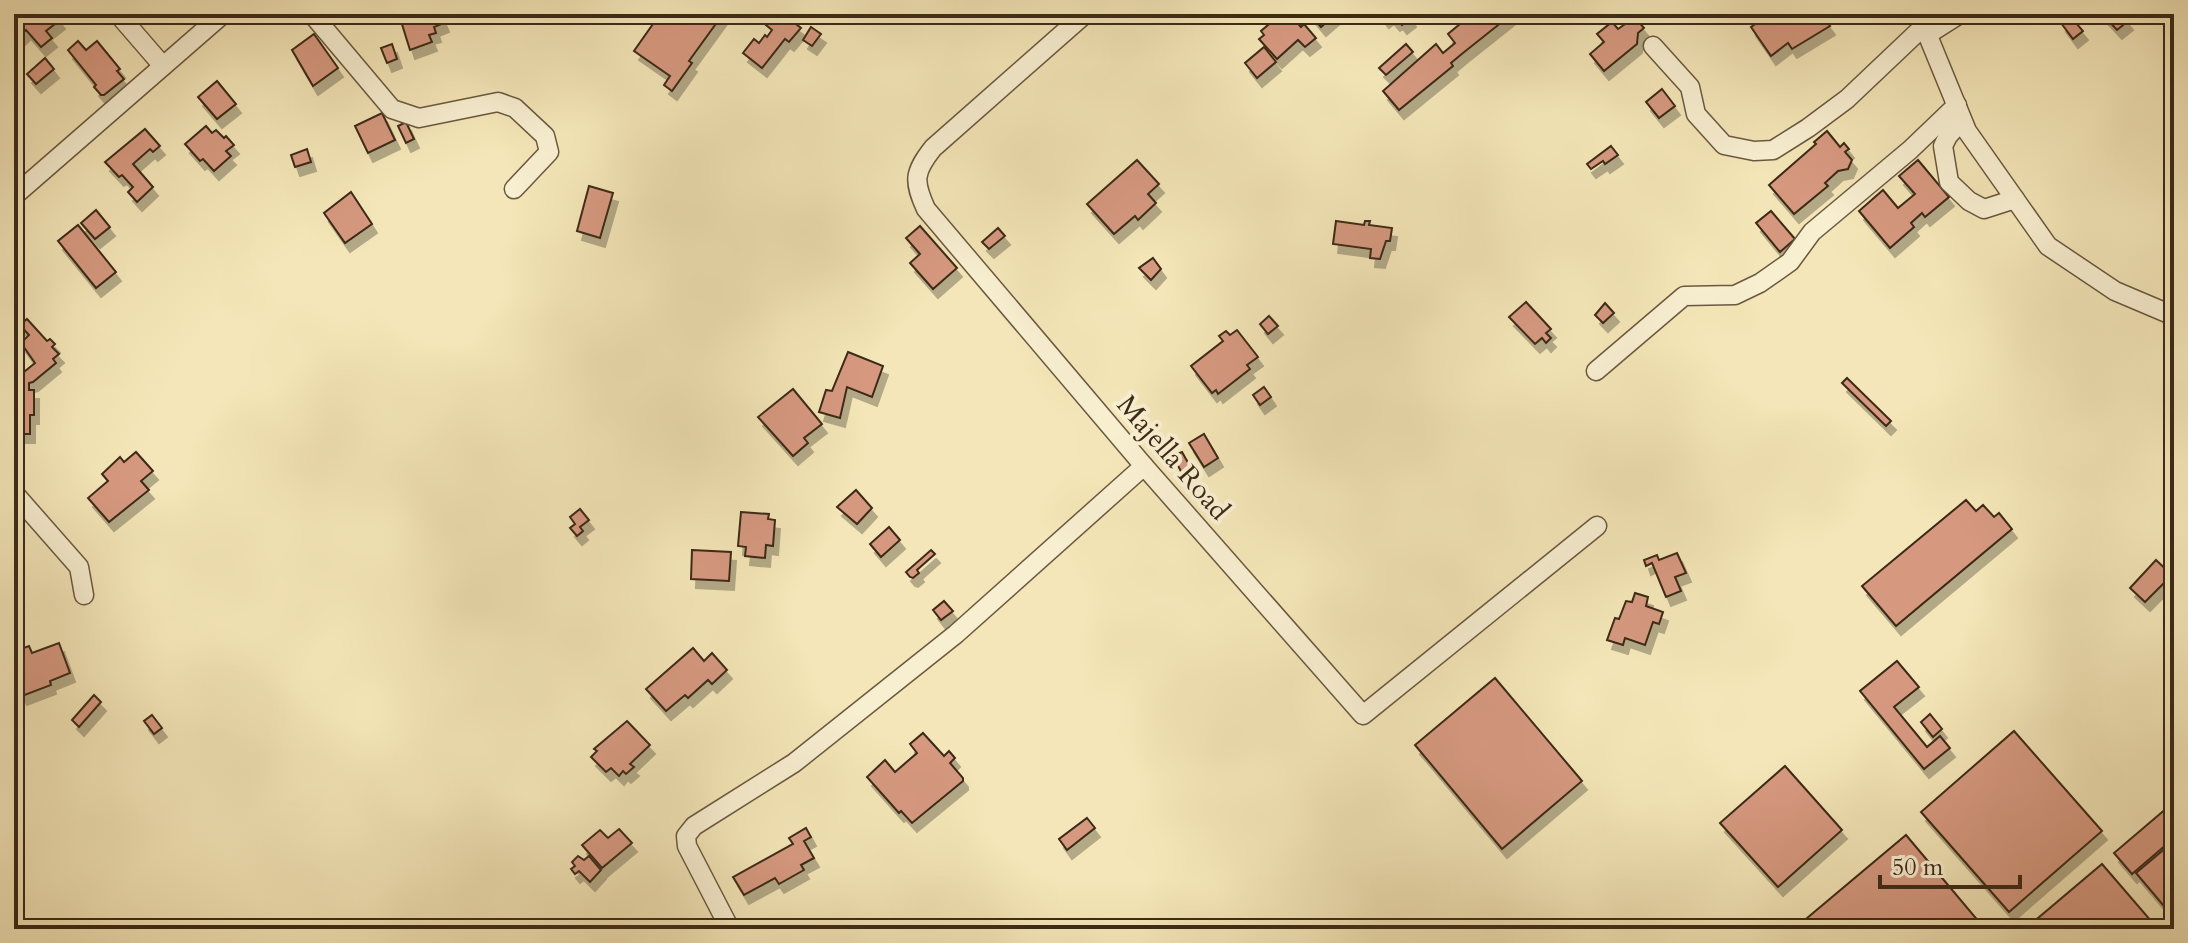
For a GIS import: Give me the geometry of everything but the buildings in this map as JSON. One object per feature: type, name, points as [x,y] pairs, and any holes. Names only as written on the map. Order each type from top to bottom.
[{"type":"street","points":[[118,14],[163,66]]},
{"type":"street","points":[[17,190],[223,14]]},
{"type":"street","points":[[312,14],[392,109],[419,118],[498,102],[515,108],[545,136],[549,152],[514,189]]},
{"type":"street","name":"Majella Road","points":[[1085,14],[933,148],[919,165],[915,186],[926,209],[1144,466],[1363,715],[1597,526]]},
{"type":"street","points":[[1653,46],[1690,87],[1696,114],[1724,145],[1754,151],[1773,150],[1847,99],[1923,25],[1960,14]]},
{"type":"street","points":[[1923,25],[1967,131],[2048,246],[2115,291],[2174,316]]},
{"type":"street","points":[[1960,112],[1943,146],[1949,182],[1969,201],[1984,209],[2015,199]]},
{"type":"street","points":[[1596,371],[1684,296],[1735,295],[1760,283],[1790,262],[1812,232],[1960,112]]},
{"type":"street","points":[[730,929],[687,846],[686,836],[694,826],[794,763],[956,634],[1144,466]]},
{"type":"street","points":[[14,493],[79,567],[84,595]]}]
